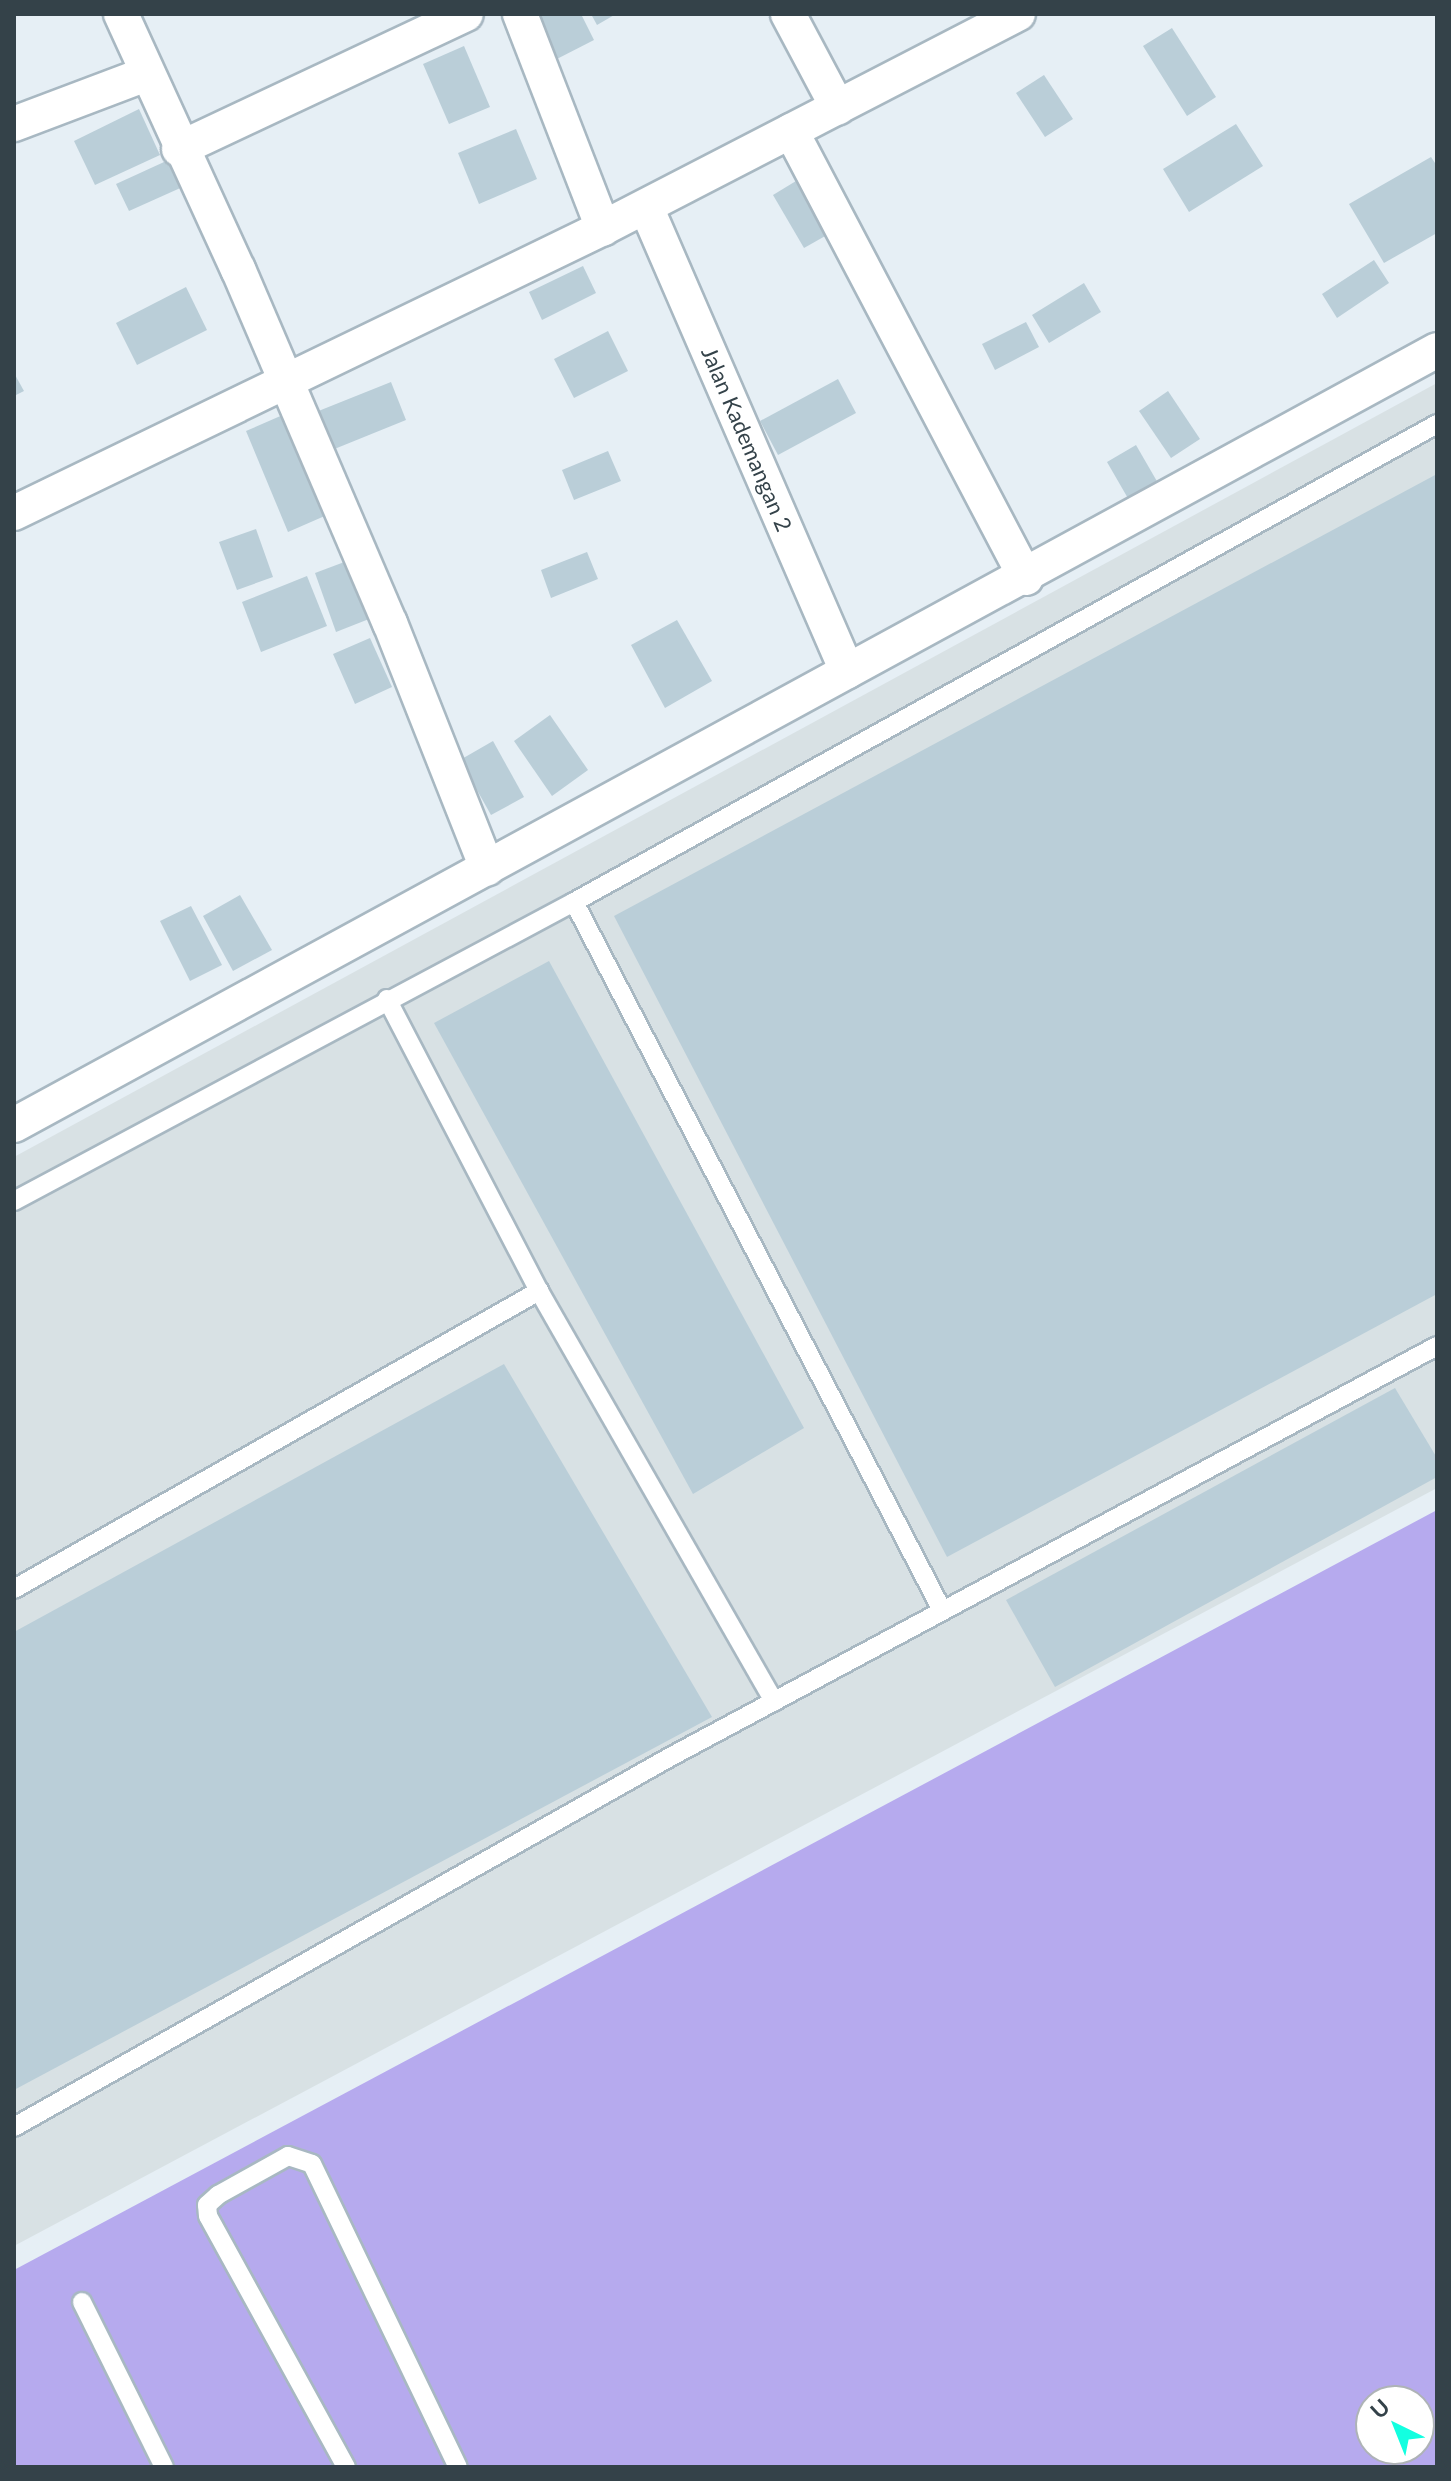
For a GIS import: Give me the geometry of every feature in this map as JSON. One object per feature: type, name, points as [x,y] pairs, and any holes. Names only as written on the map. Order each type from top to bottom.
[{"type":"street","points":[[121,14],[390,623],[487,868]]},
{"type":"street","points":[[179,149],[466,14]]},
{"type":"street","points":[[520,14],[603,228]]},
{"type":"street","points":[[788,14],[838,108]]},
{"type":"street","points":[[14,513],[646,207],[1018,14]]},
{"type":"street","points":[[14,124],[146,74]]},
{"type":"street","points":[[791,131],[1026,578]]},
{"type":"street","name":"Jalan Kademangan 2","points":[[646,207],[847,671]]},
{"type":"street","points":[[14,1125],[847,671],[1026,578],[1437,350]]},
{"type":"lane","points":[[14,1201],[387,999],[574,902],[1437,424]]},
{"type":"lane","points":[[574,902],[942,1610]]},
{"type":"lane","points":[[387,999],[539,1291],[774,1701]]},
{"type":"lane","points":[[14,1589],[539,1291]]},
{"type":"lane","points":[[14,2127],[774,1701],[1437,1346]]},
{"type":"lane","points":[[346,2467],[208,2216],[207,2205],[218,2195],[288,2156],[312,2164],[458,2467]]},
{"type":"lane","points":[[82,2302],[164,2467]]},
{"type":"shaded area","points":[[1437,383],[1437,1488],[14,2246],[14,1157]]},
{"type":"shaded area","points":[[1437,1510],[1437,2467],[14,2467],[14,2270]]},
{"type":"building","points":[[527,14],[581,14],[594,40],[551,62]]},
{"type":"building","points":[[591,14],[616,14],[597,25]]},
{"type":"building","points":[[1172,28],[1216,97],[1187,116],[1143,46]]},
{"type":"building","points":[[464,46],[490,107],[449,124],[423,64]]},
{"type":"building","points":[[1044,75],[1073,119],[1045,137],[1016,93]]},
{"type":"building","points":[[139,109],[160,155],[95,185],[74,141]]},
{"type":"building","points":[[1236,124],[1263,166],[1189,212],[1163,169]]},
{"type":"building","points":[[516,129],[537,179],[479,204],[458,153]]},
{"type":"building","points":[[175,157],[187,185],[129,211],[116,184]]},
{"type":"building","points":[[1431,157],[1437,166],[1437,233],[1384,263],[1349,204]]},
{"type":"building","points":[[796,181],[827,235],[804,248],[773,195]]},
{"type":"building","points":[[1374,260],[1389,283],[1337,318],[1322,294]]},
{"type":"building","points":[[583,266],[596,293],[542,320],[529,292]]},
{"type":"building","points":[[1084,283],[1101,312],[1049,343],[1032,315]]},
{"type":"building","points":[[186,287],[207,330],[137,365],[116,323]]},
{"type":"building","points":[[1026,322],[1039,347],[995,370],[982,344]]},
{"type":"building","points":[[608,331],[628,371],[574,398],[554,359]]},
{"type":"building","points":[[14,373],[24,391],[14,396]]},
{"type":"building","points":[[838,379],[856,413],[778,455],[760,421]]},
{"type":"building","points":[[391,382],[406,420],[332,450],[316,412]]},
{"type":"building","points":[[1168,391],[1200,439],[1171,458],[1139,411]]},
{"type":"building","points":[[285,414],[327,515],[288,532],[246,431]]},
{"type":"building","points":[[1136,445],[1162,490],[1133,507],[1107,462]]},
{"type":"building","points":[[608,451],[621,481],[574,500],[562,470]]},
{"type":"building","points":[[1437,474],[1437,1294],[947,1557],[614,916]]},
{"type":"building","points":[[256,529],[273,577],[237,590],[219,542]]},
{"type":"building","points":[[587,552],[598,579],[551,598],[541,570]]},
{"type":"building","points":[[347,561],[369,619],[336,632],[315,573]]},
{"type":"building","points":[[307,576],[327,626],[261,652],[242,602]]},
{"type":"building","points":[[677,620],[712,681],[665,708],[631,645]]},
{"type":"building","points":[[370,638],[392,687],[355,704],[333,654]]},
{"type":"building","points":[[550,715],[588,770],[552,796],[514,741]]},
{"type":"building","points":[[493,741],[524,797],[491,815],[460,760]]},
{"type":"building","points":[[240,895],[272,950],[233,971],[203,916]]},
{"type":"building","points":[[191,906],[222,965],[190,981],[160,921]]},
{"type":"building","points":[[549,961],[804,1428],[693,1494],[434,1023]]},
{"type":"building","points":[[504,1364],[712,1717],[14,2090],[14,1632]]},
{"type":"building","points":[[1395,1388],[1437,1458],[1437,1477],[1055,1687],[1006,1600]]}]
